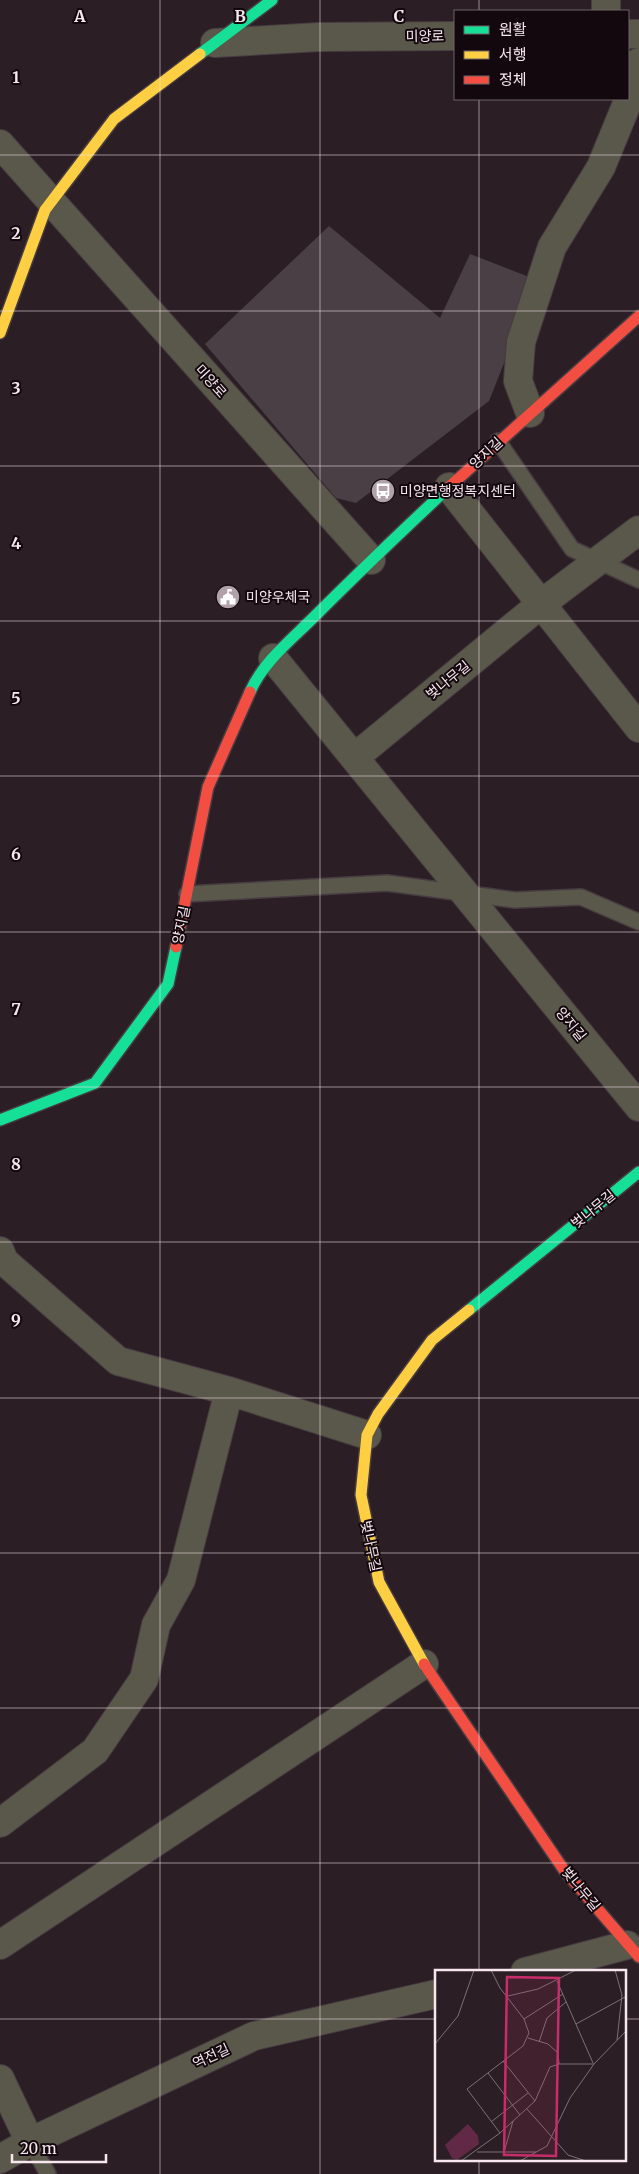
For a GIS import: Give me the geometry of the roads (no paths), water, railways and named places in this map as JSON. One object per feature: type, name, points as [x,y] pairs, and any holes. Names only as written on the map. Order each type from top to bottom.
[{"type":"street","points":[[0,333],[45,210],[114,119],[272,0]]},
{"type":"street","name":"미양로","points":[[215,43],[319,37],[454,36]]},
{"type":"street","points":[[629,99],[635,84],[639,62]]},
{"type":"street","points":[[530,413],[518,381],[521,342],[552,247],[601,167],[628,100]]},
{"type":"street","name":"미양로","points":[[0,144],[371,560]]},
{"type":"street","name":"양지길","points":[[0,1120],[96,1083],[168,984],[208,786],[254,682],[272,658],[371,560],[498,441],[639,316]]},
{"type":"street","points":[[450,487],[639,728]]},
{"type":"street","name":"벚나무길","points":[[355,757],[541,604],[639,530]]},
{"type":"street","name":"양지길","points":[[272,658],[355,757],[464,894],[639,1107]]},
{"type":"street","name":"벚나무길","points":[[633,1951],[564,1870],[424,1664],[379,1582],[361,1495],[367,1435],[378,1414],[432,1340],[639,1172]]},
{"type":"street","points":[[0,1250],[4,1261],[118,1361],[229,1391],[367,1435]]},
{"type":"street","points":[[0,1823],[96,1752],[144,1679],[156,1624],[180,1580],[229,1391]]},
{"type":"street","points":[[0,1945],[424,1664]]},
{"type":"street","points":[[535,1970],[633,1951]]},
{"type":"street","name":"역전길","points":[[0,2159],[30,2142],[254,2036],[435,1994]]},
{"type":"street","points":[[0,2080],[30,2142]]},
{"type":"lane","points":[[498,441],[572,549],[639,580]]},
{"type":"lane","points":[[187,894],[387,883],[515,900],[581,897],[639,922]]},
{"type":"lane","points":[[30,2142],[48,2174]]},
{"type":"place","name":"미양면행정복지센터","points":[[383,491]]},
{"type":"place","name":"미양우체국","points":[[228,597]]}]
